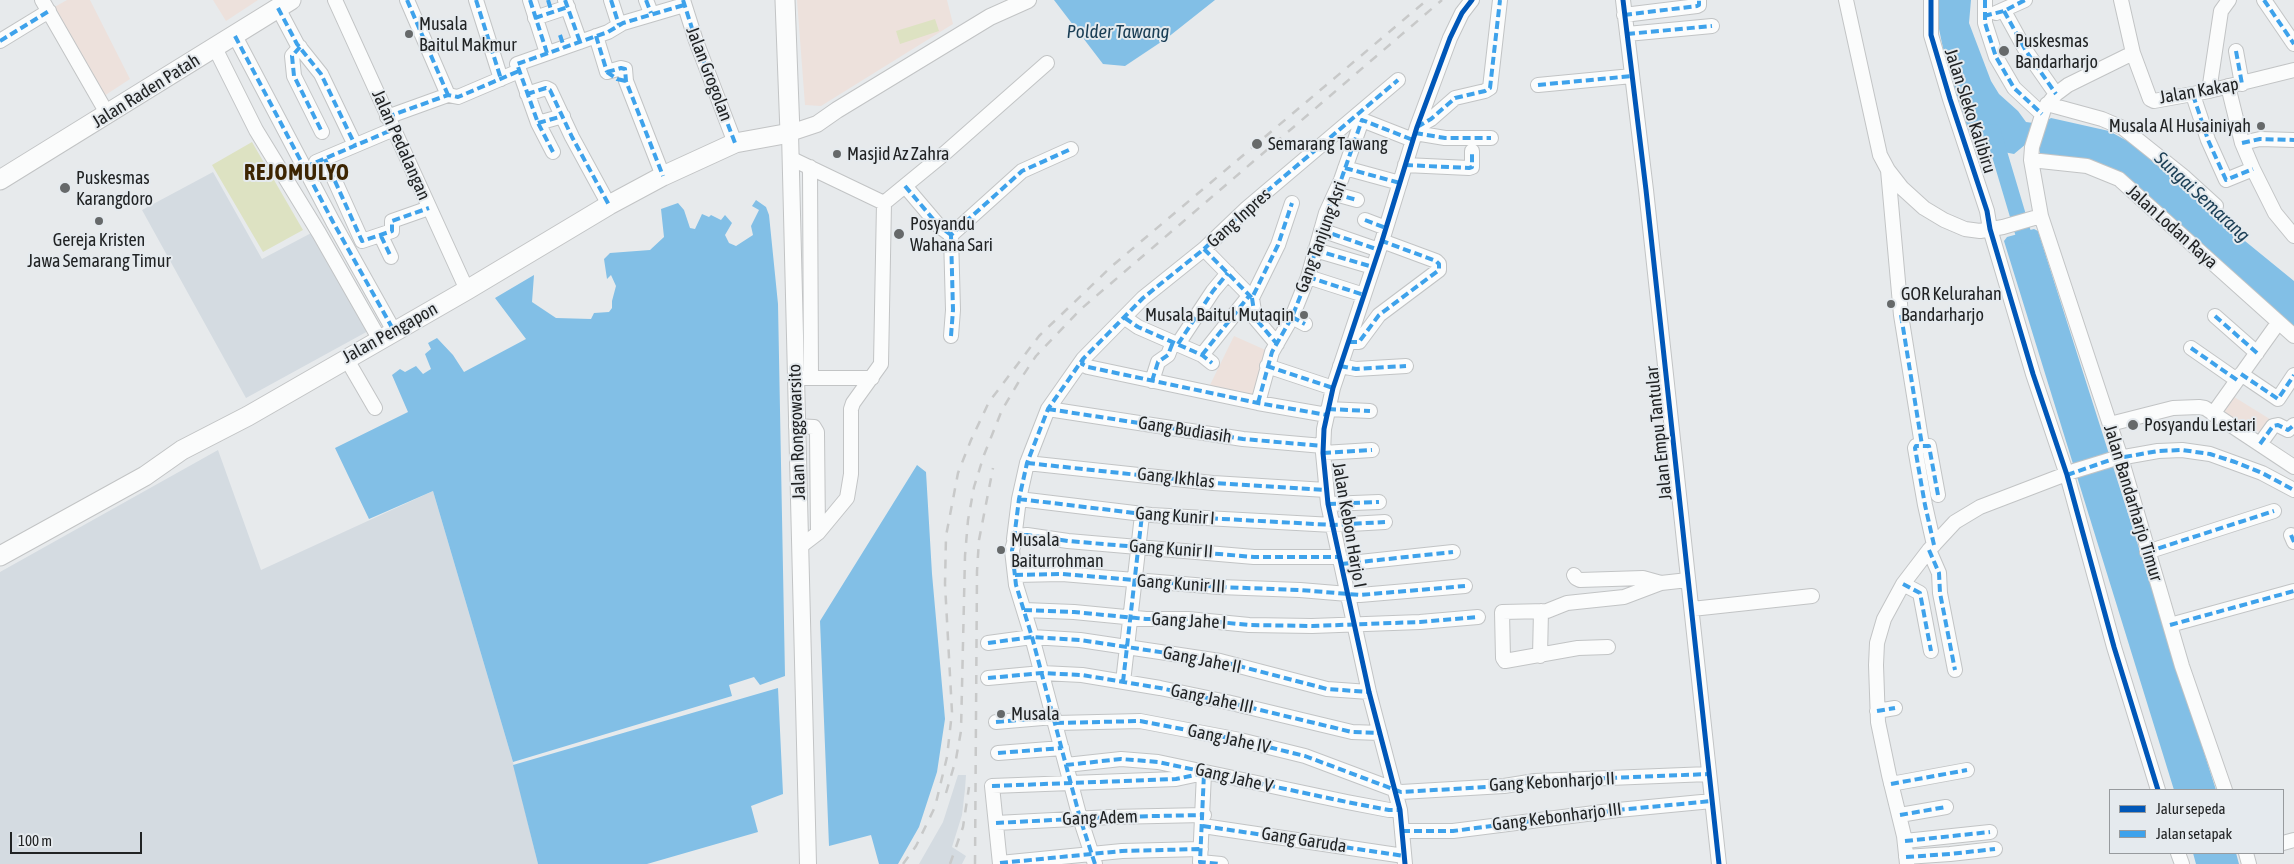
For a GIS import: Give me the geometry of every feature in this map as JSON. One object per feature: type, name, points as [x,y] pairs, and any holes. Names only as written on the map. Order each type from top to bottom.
[{"type":"highway","name":"Jalan Ronggowarsito","points":[[785,0],[789,127]]},
{"type":"highway","name":"Jalan Raden Patah","points":[[0,180],[285,4]]},
{"type":"highway","name":"Jalan Pengapon","points":[[0,556],[145,476],[182,450],[248,416],[467,290],[609,205],[663,176],[735,143],[789,127]]},
{"type":"main road","points":[[990,17],[995,8],[1005,0]]},
{"type":"main road","points":[[789,127],[837,110],[990,17],[1028,0]]},
{"type":"main road","name":"Jalan Ronggowarsito","points":[[789,127],[808,864]]},
{"type":"street","name":"Jalan Pedalangan","points":[[335,0],[467,290]]},
{"type":"street","points":[[407,0],[448,95]]},
{"type":"street","points":[[476,0],[501,78]]},
{"type":"street","points":[[530,0],[547,53]]},
{"type":"street","points":[[611,0],[619,25]]},
{"type":"street","name":"Jalan Kebon Harjo I","points":[[1405,860],[1400,810],[1370,692],[1332,525],[1327,497],[1323,450],[1333,388],[1415,133],[1450,38],[1462,13],[1472,0]]},
{"type":"street","points":[[1415,133],[1455,98],[1489,90],[1500,0]]},
{"type":"street","name":"Jalan Empu Tantular","points":[[1623,0],[1719,864]]},
{"type":"street","points":[[1624,14],[1697,6],[1699,5],[1699,0]]},
{"type":"street","points":[[1846,0],[1874,136],[1888,170],[1902,188],[1924,208],[1964,229],[1980,231],[2035,218]]},
{"type":"street","name":"Jalan Sleko Kalibiru","points":[[1931,0],[1931,35],[1950,99],[1988,211],[1990,229],[2033,374],[2070,473],[2114,647],[2158,789]]},
{"type":"street","points":[[1984,0],[1984,16],[1988,37],[2006,76],[2014,88],[2046,108],[2102,119],[2123,128],[2183,176],[2216,206]]},
{"type":"street","points":[[1984,16],[2004,11],[2025,0]]},
{"type":"street","points":[[2031,154],[2046,108],[2068,85],[2133,53],[2121,0]]},
{"type":"street","points":[[2210,91],[2222,8],[2229,0]]},
{"type":"street","points":[[2264,0],[2294,44]]},
{"type":"street","points":[[552,152],[527,94],[518,64],[547,53],[562,41],[580,42],[596,36],[619,25],[648,7],[684,3]]},
{"type":"street","name":"Jalan Grogolan","points":[[684,3],[696,41],[735,143]]},
{"type":"street","points":[[285,4],[300,47],[321,74],[355,146]]},
{"type":"street","points":[[535,18],[550,6],[567,4],[580,42]]},
{"type":"street","points":[[0,41],[46,6],[108,115]]},
{"type":"street","points":[[2004,11],[2026,51],[2046,108]]},
{"type":"street","points":[[1627,34],[1712,26]]},
{"type":"street","points":[[235,36],[333,222],[387,336]]},
{"type":"street","points":[[596,36],[607,72],[617,79],[626,81],[663,176]]},
{"type":"street","points":[[300,47],[292,56],[294,76],[322,132]]},
{"type":"street","points":[[215,48],[256,130],[319,234],[387,336]]},
{"type":"street","points":[[2236,51],[2235,85],[2242,143],[2275,214],[2294,236]]},
{"type":"street","name":"Jalan Kakap","points":[[2133,53],[2152,101],[2192,95],[2294,70]]},
{"type":"street","points":[[884,203],[1047,63]]},
{"type":"street","points":[[305,167],[355,146],[391,123],[448,95],[458,97],[519,71]]},
{"type":"street","points":[[1538,85],[1632,76]]},
{"type":"street","name":"Gang Inpres","points":[[1093,859],[1016,585],[1015,575],[1013,544],[1019,498],[1027,463],[1048,409],[1083,359],[1143,298],[1204,249],[1248,208],[1359,118],[1398,80]]},
{"type":"street","points":[[527,94],[546,88],[552,91],[609,205]]},
{"type":"street","points":[[2192,95],[2208,140],[2226,180],[2253,169]]},
{"type":"street","points":[[538,122],[563,116]]},
{"type":"street","points":[[1359,118],[1415,133],[1445,138],[1491,138]]},
{"type":"street","name":"Gang Tanjung Asri","points":[[1258,403],[1267,366],[1292,317],[1308,277],[1321,230],[1345,168],[1359,118]]},
{"type":"street","points":[[2242,143],[2260,139],[2294,140]]},
{"type":"street","points":[[951,336],[953,300],[951,235],[1022,171],[1071,149]]},
{"type":"street","points":[[1405,165],[1469,168],[1472,166],[1472,151]]},
{"type":"street","name":"Jalan Bandarharjo Timur","points":[[2031,154],[2035,218],[2110,424],[2117,459],[2224,789]]},
{"type":"street","name":"Jalan Lodan Raya","points":[[2031,154],[2087,166],[2119,179],[2294,336]]},
{"type":"street","points":[[790,158],[884,203]]},
{"type":"street","points":[[324,159],[361,240],[364,241],[393,231],[392,221],[429,208]]},
{"type":"street","points":[[810,167],[811,378]]},
{"type":"street","points":[[1345,168],[1400,183]]},
{"type":"street","points":[[1888,170],[1901,315],[1922,445]]},
{"type":"street","points":[[905,186],[939,226],[951,235]]},
{"type":"street","points":[[1334,194],[1357,200]]},
{"type":"street","points":[[801,546],[818,534],[842,506],[850,491],[851,410],[853,403],[881,364],[883,352],[884,203]]},
{"type":"street","points":[[1125,318],[1138,327],[1207,359],[1251,297],[1278,245],[1292,203]]},
{"type":"street","points":[[1365,220],[1382,240]]},
{"type":"street","points":[[1321,230],[1382,240],[1436,261],[1439,264],[1439,270],[1379,315],[1359,342],[1349,342]]},
{"type":"street","points":[[381,236],[391,258]]},
{"type":"street","points":[[1204,249],[1251,297],[1255,318],[1277,344]]},
{"type":"street","points":[[1315,250],[1373,267]]},
{"type":"street","points":[[1152,381],[1158,362],[1168,355],[1228,273]]},
{"type":"street","points":[[1308,277],[1364,295]]},
{"type":"street","points":[[2215,316],[2257,353]]},
{"type":"street","points":[[1292,317],[1306,324]]},
{"type":"street","points":[[2213,414],[2278,323]]},
{"type":"street","points":[[2191,348],[2278,399],[2294,375]]},
{"type":"street","points":[[346,358],[375,408]]},
{"type":"street","points":[[1083,359],[1084,366],[1258,403],[1328,412],[1370,411]]},
{"type":"street","points":[[1267,366],[1333,388]]},
{"type":"street","points":[[1340,366],[1356,370],[1406,366]]},
{"type":"street","points":[[794,378],[872,378]]},
{"type":"street","points":[[2110,424],[2173,408],[2199,407],[2213,414],[2294,467]]},
{"type":"street","name":"Gang Budiasih","points":[[1048,409],[1243,440],[1323,450],[1372,450]]},
{"type":"street","points":[[2260,444],[2273,426],[2278,425],[2288,430],[2294,425]]},
{"type":"street","points":[[796,426],[814,427],[817,432],[818,534]]},
{"type":"street","points":[[1938,495],[1930,447],[1922,445],[1915,448],[1931,547],[1938,573],[1955,670]]},
{"type":"street","points":[[1995,849],[1906,860],[1905,841],[1900,815],[1891,784],[1877,711],[1876,665],[1878,643],[1884,619],[1903,584],[1931,547],[1955,522],[1980,507],[2070,473],[2117,459],[2158,451],[2182,450],[2210,454],[2262,472],[2294,490]]},
{"type":"street","name":"Gang Ikhlas","points":[[1027,463],[1378,502]]},
{"type":"street","name":"Gang Kunir I","points":[[1019,498],[1142,515],[1332,525],[1385,522]]},
{"type":"street","points":[[2147,552],[2274,511]]},
{"type":"street","points":[[1123,682],[1142,515]]},
{"type":"street","name":"Gang Kunir II","points":[[1013,544],[1018,535],[1027,535],[1254,557],[1341,561],[1453,552]]},
{"type":"street","name":"Gang Kunir III","points":[[1015,575],[1062,574],[1134,581],[1348,594],[1376,594],[1465,586]]},
{"type":"street","points":[[1574,574],[1578,579],[1643,578],[1661,583]]},
{"type":"street","points":[[1608,647],[1578,648],[1540,656],[1503,660],[1502,612],[1540,611],[1559,608],[1567,603],[1624,597],[1661,583],[1688,580]]},
{"type":"street","points":[[1903,584],[1920,593],[1931,651]]},
{"type":"street","points":[[2170,625],[2294,591]]},
{"type":"street","points":[[1692,609],[1812,596]]},
{"type":"street","name":"Gang Jahe I","points":[[1024,610],[1074,612],[1130,618],[1188,619],[1249,625],[1355,625],[1478,617]]},
{"type":"street","points":[[1540,611],[1540,656]]},
{"type":"street","name":"Gang Jahe II","points":[[988,643],[1032,637],[1080,640],[1220,661],[1327,689],[1370,692]]},
{"type":"street","name":"Gang Jahe III","points":[[988,678],[1042,674],[1082,675],[1252,707],[1352,732],[1380,733]]},
{"type":"street","points":[[1877,711],[1895,708]]},
{"type":"street","name":"Gang Jahe IV","points":[[996,722],[1132,720],[1168,726],[1305,756],[1395,790]]},
{"type":"street","points":[[998,753],[1062,748]]},
{"type":"street","name":"Gang Jahe V","points":[[1066,765],[1121,759],[1170,764],[1204,773],[1222,775],[1347,802],[1389,810],[1400,810]]},
{"type":"street","points":[[1891,784],[1967,770]]},
{"type":"street","points":[[1201,858],[1204,773],[1176,779],[992,786],[1000,863],[1093,859],[1201,858],[1221,864]]},
{"type":"street","name":"Gang Kebonharjo II","points":[[1395,790],[1401,792],[1504,786],[1535,781],[1709,774]]},
{"type":"street","name":"Gang Kebonharjo III","points":[[1402,831],[1453,831],[1563,816],[1578,816],[1618,810],[1712,801]]},
{"type":"street","points":[[1900,815],[1946,807]]},
{"type":"street","name":"Gang Adem","points":[[996,823],[1080,818],[1203,820]]},
{"type":"street","name":"Gang Garuda","points":[[1203,820],[1405,860]]},
{"type":"street","points":[[1905,841],[1990,832]]},
{"type":"shaded area","points":[[67,0],[90,0],[130,79],[104,96],[51,9]]},
{"type":"shaded area","points":[[213,0],[258,0],[226,21]]},
{"type":"shaded area","points":[[797,0],[947,0],[953,24],[821,106],[805,105]]},
{"type":"shaded area","points":[[213,172],[262,259],[315,231],[370,330],[246,398],[142,210]]},
{"type":"shaded area","points":[[1234,336],[1270,352],[1258,401],[1209,387]]},
{"type":"shaded area","points":[[2231,395],[2273,421],[2264,435],[2254,429],[2250,435],[2219,416]]},
{"type":"shaded area","points":[[218,450],[261,570],[433,491],[513,762],[538,864],[0,864],[0,572]]},
{"type":"shaded area","points":[[958,775],[966,775],[965,789],[962,815],[952,847],[966,856],[962,864],[919,864],[943,822]]},
{"type":"green space","points":[[935,19],[939,31],[900,44],[896,31]]},
{"type":"green space","points":[[252,142],[303,230],[263,252],[212,165]]},
{"type":"water","name":"Polder Tawang","points":[[1054,0],[1215,0],[1167,38],[1125,66],[1103,64]]},
{"type":"water","points":[[1938,0],[1971,0],[1969,23],[1991,81],[1999,94],[2018,111],[2026,122],[2041,124],[2051,118],[2109,131],[2131,143],[2172,173],[2218,219],[2294,281],[2294,329],[2138,190],[2042,158],[2037,145],[2026,144],[2014,154],[1988,149],[1985,143],[1968,129],[1950,81],[1939,29]]},
{"type":"water","points":[[756,200],[766,207],[769,215],[778,304],[785,676],[760,685],[754,677],[729,685],[732,696],[513,762],[433,491],[369,519],[335,448],[408,412],[392,375],[400,369],[405,372],[416,366],[423,374],[431,369],[425,354],[431,349],[428,343],[437,338],[453,355],[464,372],[526,339],[495,298],[534,275],[532,302],[556,318],[591,319],[594,313],[609,312],[612,308],[616,286],[611,275],[607,279],[604,259],[610,253],[650,250],[664,237],[661,209],[678,203],[684,210],[690,228],[695,229],[702,214],[709,217],[711,215],[721,220],[725,215],[732,223],[725,235],[729,243],[736,246],[753,235],[751,226],[759,210],[752,206]]},
{"type":"water","points":[[2025,228],[2026,231],[2034,229],[2038,231],[2216,789],[2174,789],[2004,241],[2007,237],[2018,234],[2017,230]]},
{"type":"water","points":[[917,465],[926,472],[932,574],[945,719],[937,772],[919,827],[898,864],[879,864],[871,835],[829,846],[820,621]]},
{"type":"water","points":[[778,688],[783,794],[751,806],[758,832],[647,864],[538,864],[513,765]]},
{"type":"water","points":[[2193,854],[2236,854],[2239,864],[2196,864]]},
{"type":"waterway","points":[[1993,132],[2024,236]]},
{"type":"railway","points":[[903,864],[916,846],[935,807],[947,757],[952,712],[945,584],[946,536],[958,473],[989,402],[1039,336],[1112,266],[1427,0]]},
{"type":"railway","points":[[946,793],[956,759],[961,731],[965,556],[968,520],[974,487],[984,455],[1002,410],[1018,383],[1036,356],[1081,309],[1442,0]]},
{"type":"railway","points":[[975,864],[977,571],[979,540],[993,468]]},
{"type":"railway","points":[[950,864],[963,827],[969,787]]},
{"type":"marked path","points":[[407,0],[448,95]]},
{"type":"marked path","points":[[476,0],[501,79]]},
{"type":"marked path","points":[[530,0],[547,53]]},
{"type":"marked path","points":[[548,0],[552,13]]},
{"type":"marked path","points":[[565,0],[580,42]]},
{"type":"marked path","points":[[611,0],[619,25]]},
{"type":"marked path","points":[[646,0],[651,13]]},
{"type":"marked path","points":[[683,0],[696,41],[735,143]]},
{"type":"marked path","points":[[1417,127],[1431,119],[1455,98],[1485,91],[1490,88],[1500,0]]},
{"type":"marked path","points":[[1624,15],[1697,6],[1699,5],[1699,0]]},
{"type":"marked path","points":[[1985,0],[1985,23],[1996,57],[2014,88],[2042,114]]},
{"type":"marked path","points":[[1984,16],[2004,11],[2025,0]]},
{"type":"marked path","points":[[2264,0],[2294,44]]},
{"type":"marked path","points":[[553,152],[538,123],[517,64],[608,32],[623,23],[684,5]]},
{"type":"marked path","points":[[535,18],[568,7]]},
{"type":"marked path","points":[[278,8],[297,44],[321,74],[355,145]]},
{"type":"marked path","points":[[0,41],[49,11]]},
{"type":"marked path","points":[[2004,11],[2026,51],[2056,94]]},
{"type":"marked path","points":[[1627,34],[1712,26]]},
{"type":"marked path","points":[[560,35],[564,47]]},
{"type":"marked path","points":[[235,36],[333,222],[394,331]]},
{"type":"marked path","points":[[596,36],[607,72]]},
{"type":"marked path","points":[[300,47],[292,56],[294,76],[322,132]]},
{"type":"marked path","points":[[2236,51],[2242,84]]},
{"type":"marked path","points":[[607,72],[621,68],[625,69],[626,81],[663,176]]},
{"type":"marked path","points":[[387,117],[448,95],[458,97],[519,71]]},
{"type":"marked path","points":[[607,72],[617,79],[626,81]]},
{"type":"marked path","points":[[1538,85],[1632,76]]},
{"type":"marked path","points":[[1014,539],[1019,499],[1027,463],[1048,409],[1083,359],[1143,298],[1204,249],[1247,208],[1398,80]]},
{"type":"marked path","points":[[527,94],[546,88],[550,90],[572,137],[609,205]]},
{"type":"marked path","points":[[2193,95],[2208,140],[2226,180],[2253,169]]},
{"type":"marked path","points":[[538,123],[563,116]]},
{"type":"marked path","points":[[1258,403],[1272,352],[1292,317],[1308,277],[1326,213],[1341,180],[1362,120],[1413,140]]},
{"type":"marked path","points":[[305,167],[394,129]]},
{"type":"marked path","points":[[1415,133],[1445,138],[1491,138]]},
{"type":"marked path","points":[[2242,143],[2260,139],[2294,140]]},
{"type":"marked path","points":[[951,336],[953,310],[951,235],[1022,171],[1071,149]]},
{"type":"marked path","points":[[1405,165],[1469,168],[1472,167],[1472,151]]},
{"type":"marked path","points":[[325,159],[362,241],[392,231],[392,221],[429,208]]},
{"type":"marked path","points":[[1345,168],[1400,183]]},
{"type":"marked path","points":[[905,186],[939,226],[951,235]]},
{"type":"marked path","points":[[1335,194],[1357,200]]},
{"type":"marked path","points":[[1204,249],[1252,298],[1278,245],[1292,203]]},
{"type":"marked path","points":[[1365,220],[1386,228]]},
{"type":"marked path","points":[[1321,230],[1379,250]]},
{"type":"marked path","points":[[381,236],[391,257]]},
{"type":"marked path","points":[[1349,342],[1359,342],[1379,315],[1439,270],[1439,264],[1436,261],[1382,241]]},
{"type":"marked path","points":[[1315,250],[1373,267]]},
{"type":"marked path","points":[[1178,344],[1213,291],[1228,273]]},
{"type":"marked path","points":[[1308,277],[1364,295]]},
{"type":"marked path","points":[[1202,355],[1249,296]]},
{"type":"marked path","points":[[1252,298],[1255,318],[1277,344]]},
{"type":"marked path","points":[[1901,315],[1922,445]]},
{"type":"marked path","points":[[2215,316],[2257,353]]},
{"type":"marked path","points":[[1292,317],[1305,324]]},
{"type":"marked path","points":[[1125,318],[1138,327],[1202,355],[1212,363]]},
{"type":"marked path","points":[[1152,381],[1158,362],[1168,355],[1173,342]]},
{"type":"marked path","points":[[2191,348],[2237,380]]},
{"type":"marked path","points":[[1083,359],[1082,364],[1088,367],[1258,403],[1327,415]]},
{"type":"marked path","points":[[1267,366],[1333,388]]},
{"type":"marked path","points":[[1340,366],[1356,369],[1406,366]]},
{"type":"marked path","points":[[2241,374],[2278,399],[2294,375]]},
{"type":"marked path","points":[[1048,409],[1243,439],[1323,446]]},
{"type":"marked path","points":[[1328,409],[1370,411]]},
{"type":"marked path","points":[[2260,444],[2273,426],[2278,425],[2288,430],[2294,425]]},
{"type":"marked path","points":[[1934,545],[1925,505],[1916,446],[1929,446],[1938,495]]},
{"type":"marked path","points":[[1323,453],[1372,450]]},
{"type":"marked path","points":[[2067,475],[2113,459],[2158,451],[2182,450],[2210,454],[2235,462],[2262,473],[2294,490]]},
{"type":"marked path","points":[[1027,463],[1213,483],[1326,490]]},
{"type":"marked path","points":[[1019,499],[1151,515],[1333,525],[1385,522]]},
{"type":"marked path","points":[[1328,504],[1379,502]]},
{"type":"marked path","points":[[2147,552],[2274,511]]},
{"type":"marked path","points":[[1123,682],[1142,515]]},
{"type":"marked path","points":[[1095,864],[1080,818],[1032,637],[1016,585],[1012,550],[1016,536],[1027,535],[1068,541],[1254,557],[1340,557]]},
{"type":"marked path","points":[[2291,535],[2294,542]]},
{"type":"marked path","points":[[1929,550],[1939,573],[1940,593],[1955,670]]},
{"type":"marked path","points":[[1341,564],[1453,552]]},
{"type":"marked path","points":[[1015,575],[1062,574],[1219,587],[1300,590],[1360,595],[1465,586]]},
{"type":"marked path","points":[[1903,584],[1920,593],[1931,651]]},
{"type":"marked path","points":[[2170,625],[2294,591]]},
{"type":"marked path","points":[[1024,610],[1074,612],[1146,619],[1188,619],[1249,625],[1312,626],[1420,622],[1478,617]]},
{"type":"marked path","points":[[988,643],[1032,637],[1080,640],[1220,661],[1327,689],[1369,692]]},
{"type":"marked path","points":[[988,678],[1042,673],[1082,675],[1227,702],[1352,732],[1380,733]]},
{"type":"marked path","points":[[1877,711],[1895,708]]},
{"type":"marked path","points":[[996,722],[1054,717]]},
{"type":"marked path","points":[[1056,723],[1140,721],[1240,740],[1305,756],[1401,792],[1504,786],[1535,781],[1709,774]]},
{"type":"marked path","points":[[998,753],[1062,748]]},
{"type":"marked path","points":[[1066,765],[1121,759],[1158,762],[1347,802],[1389,810],[1400,810]]},
{"type":"marked path","points":[[1891,784],[1967,770]]},
{"type":"marked path","points":[[992,786],[1176,779],[1204,773],[1200,862]]},
{"type":"marked path","points":[[1402,831],[1453,831],[1618,810],[1712,801]]},
{"type":"marked path","points":[[1900,815],[1946,807]]},
{"type":"marked path","points":[[996,823],[1111,817],[1204,815]]},
{"type":"marked path","points":[[1203,826],[1404,856]]},
{"type":"marked path","points":[[1905,841],[1990,832]]},
{"type":"marked path","points":[[1000,863],[1122,851],[1201,849]]},
{"type":"marked path","points":[[1906,857],[1995,849]]},
{"type":"marked path","points":[[1201,864],[1200,862],[1221,864]]},
{"type":"cycle path","points":[[1405,864],[1400,810],[1369,692],[1328,504],[1323,453],[1324,429],[1333,388],[1382,241],[1417,127],[1450,38],[1462,13],[1472,0]]},
{"type":"cycle path","points":[[1623,0],[1646,190],[1719,864]]},
{"type":"cycle path","points":[[1931,0],[1931,35],[1987,211],[1990,229],[2033,374],[2067,475],[2114,647],[2158,789]]},
{"type":"place","name":"Musala Baitul Makmur","points":[[409,34]]},
{"type":"place","name":"Puskesmas Bandarharjo","points":[[2004,51]]},
{"type":"place","name":"Musala Al Husainiyah","points":[[2261,126]]},
{"type":"place","name":"Semarang Tawang","points":[[1257,144]]},
{"type":"place","name":"Masjid Az Zahra","points":[[837,154]]},
{"type":"place","name":"Puskesmas Karangdoro","points":[[65,188]]},
{"type":"place","name":"Gereja Kristen Jawa Semarang Timur","points":[[99,221]]},
{"type":"place","name":"Posyandu Wahana Sari","points":[[899,234]]},
{"type":"place","name":"GOR Kelurahan Bandarharjo","points":[[1891,304]]},
{"type":"place","name":"Musala Baitul Mutaqin","points":[[1304,315]]},
{"type":"place","name":"Posyandu Lestari","points":[[2133,425]]},
{"type":"place","name":"Musala Baiturrohman","points":[[1001,550]]},
{"type":"place","name":"Musala","points":[[1001,714]]},
{"type":"district","name":"REJOMULYO","points":[[297,173]]},
{"type":"water label","name":"Sungai Semarang","points":[[2202,197]]}]
